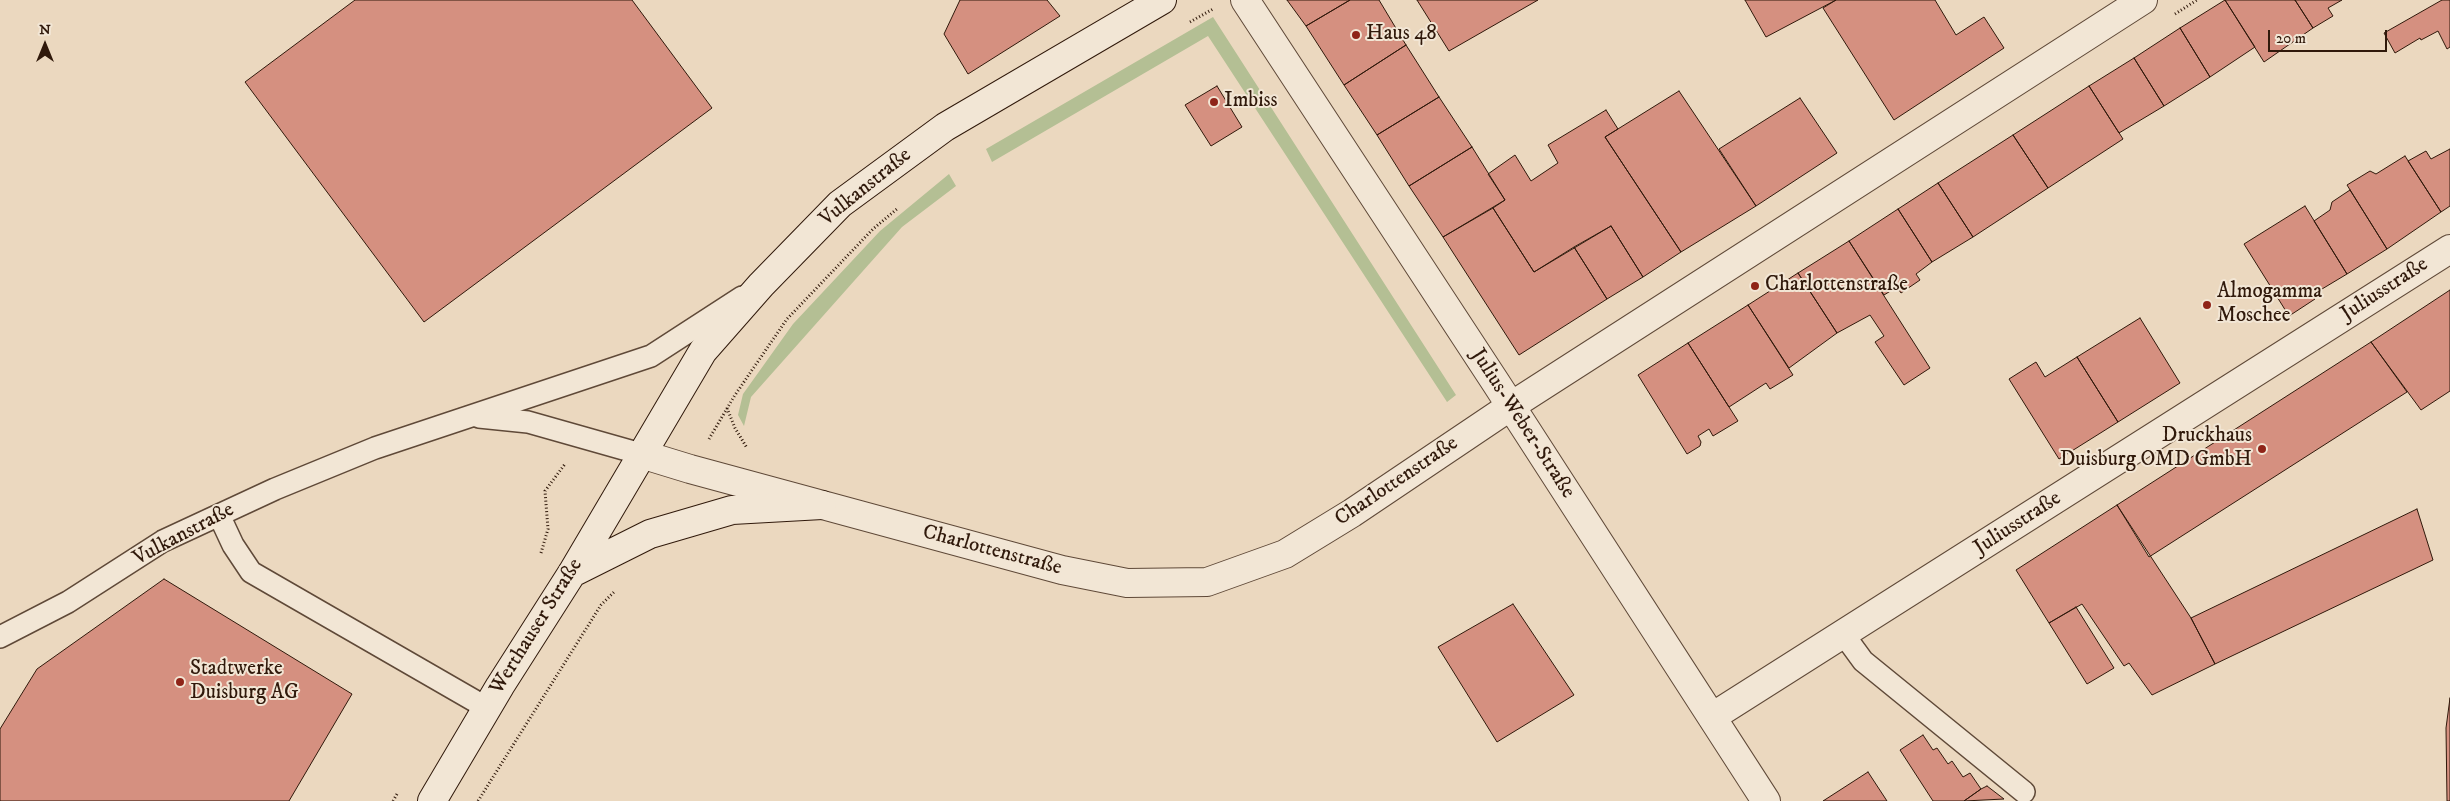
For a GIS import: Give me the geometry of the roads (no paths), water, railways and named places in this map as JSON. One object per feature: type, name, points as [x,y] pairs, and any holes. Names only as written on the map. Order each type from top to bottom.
[{"type":"street","name":"Vulkanstraße","points":[[641,454],[703,351],[761,285],[840,204],[945,128],[1162,0]]},
{"type":"street","name":"Julius-Weber-Straße","points":[[1245,0],[1511,406],[1766,801]]},
{"type":"street","name":"Charlottenstraße","points":[[641,454],[1062,570],[1127,583],[1207,582],[1286,554],[1352,513],[1511,406],[2143,0]]},
{"type":"street","name":"Juliusstraße","points":[[1712,717],[1844,635],[2450,248]]},
{"type":"street","name":"Werthauser Straße","points":[[432,801],[487,708],[572,572],[641,454]]},
{"type":"street","points":[[572,572],[650,534],[732,510],[822,505]]},
{"type":"lane","name":"Vulkanstraße","points":[[0,637],[68,602],[163,542],[275,489],[375,448],[651,356],[761,285]]},
{"type":"lane","points":[[468,416],[528,422],[641,454]]},
{"type":"lane","points":[[219,515],[233,546],[251,572],[487,708]]},
{"type":"lane","points":[[1844,635],[1863,660],[2024,792]]},
{"type":"place","name":"Haus 48","points":[[1356,35]]},
{"type":"place","name":"Imbiss","points":[[1214,102]]},
{"type":"place","name":"Charlottenstraße","points":[[1755,286]]},
{"type":"place","name":"Almogamma Moschee","points":[[2207,305]]},
{"type":"place","name":"Druckhaus Duisburg OMD GmbH","points":[[2262,449]]},
{"type":"place","name":"Stadtwerke Duisburg AG","points":[[180,682]]}]
